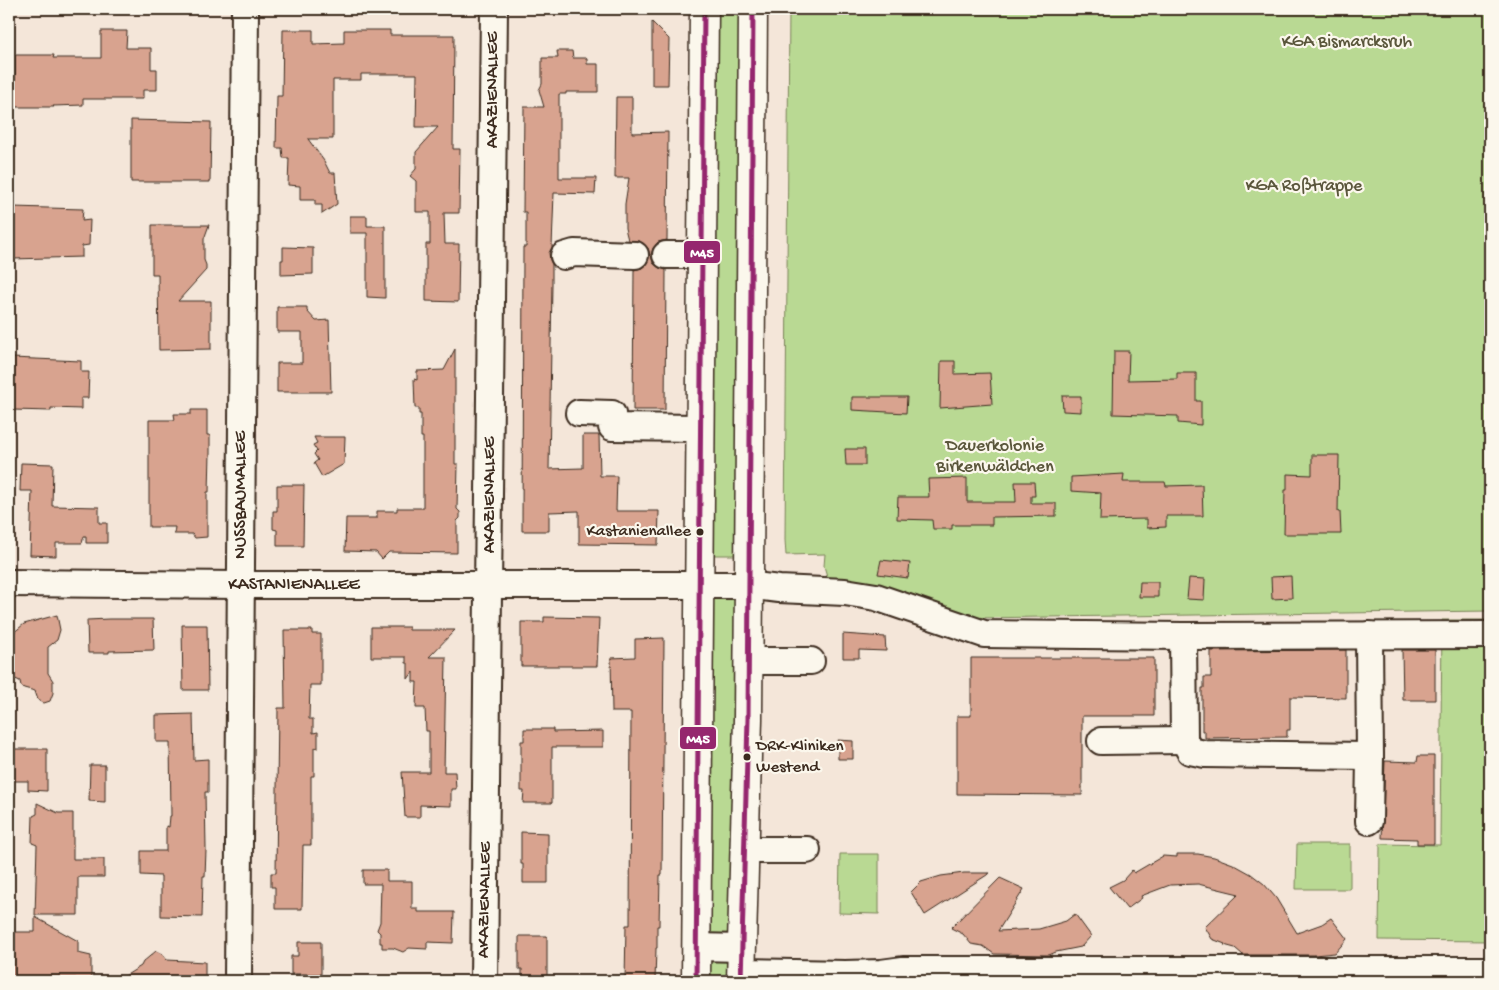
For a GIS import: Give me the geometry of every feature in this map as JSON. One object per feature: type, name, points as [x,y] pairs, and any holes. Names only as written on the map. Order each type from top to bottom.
[{"type":"main road","points":[[696,981],[704,9]]},
{"type":"main road","points":[[741,967],[748,661],[753,9]]},
{"type":"street","name":"NUSSBAUMALLEE","points":[[238,981],[245,9]]},
{"type":"street","name":"AKAZIENALLEE","points":[[484,981],[494,9]]},
{"type":"street","points":[[564,256],[574,253],[634,255]]},
{"type":"street","points":[[666,255],[702,256]]},
{"type":"street","points":[[579,413],[612,414],[612,427],[701,428]]},
{"type":"street","name":"KASTANIENALLEE","points":[[9,583],[748,586],[845,592],[876,597],[984,634],[1183,636],[1490,635]]},
{"type":"street","points":[[1369,635],[1369,821]]},
{"type":"street","points":[[1183,636],[1184,740],[1190,751],[1205,754],[1370,756]]},
{"type":"street","points":[[748,661],[811,661]]},
{"type":"street","points":[[1101,741],[1184,740]]},
{"type":"street","points":[[744,850],[807,850]]},
{"type":"street","points":[[696,947],[741,967],[817,974],[882,973],[902,970],[1490,970]]},
{"type":"green space","points":[[713,9],[744,9],[740,555],[710,555]]},
{"type":"green space","points":[[789,9],[1490,9],[1490,611],[974,618],[829,583],[824,566],[825,554],[786,555]]},
{"type":"green space","points":[[713,598],[738,598],[733,935],[709,938],[708,602]]},
{"type":"green space","points":[[1442,620],[1490,620],[1490,941],[1379,940],[1380,844],[1440,845]]},
{"type":"green space","points":[[1297,844],[1350,844],[1350,889],[1296,889]]},
{"type":"green space","points":[[840,854],[879,854],[879,914],[839,913]]},
{"type":"green space","points":[[729,957],[732,981],[706,981],[707,958]]},
{"type":"building","points":[[652,22],[669,39],[668,85],[652,85]]},
{"type":"building","points":[[283,30],[313,30],[313,44],[344,43],[344,30],[390,30],[390,35],[454,35],[453,149],[460,149],[459,213],[444,213],[445,244],[459,244],[458,302],[426,301],[426,244],[430,244],[430,212],[416,212],[416,181],[410,176],[416,169],[416,152],[438,127],[416,127],[417,74],[361,74],[361,80],[333,80],[333,139],[308,139],[330,173],[335,173],[337,204],[322,214],[322,205],[315,205],[315,200],[300,200],[300,186],[288,185],[289,158],[283,158],[282,148],[276,148],[277,96],[282,96]]},
{"type":"building","points":[[101,31],[127,31],[126,48],[151,48],[151,69],[157,69],[157,90],[143,90],[143,99],[83,99],[83,105],[15,107],[15,55],[54,55],[53,58],[101,58]]},
{"type":"building","points":[[557,51],[572,51],[573,58],[587,58],[587,64],[598,64],[598,92],[566,92],[566,94],[559,94],[559,178],[596,178],[595,194],[554,193],[552,247],[549,253],[552,264],[552,284],[549,469],[583,468],[583,435],[599,435],[600,476],[617,476],[616,511],[659,511],[658,545],[579,544],[579,511],[549,512],[549,531],[522,531],[523,247],[526,247],[526,212],[523,212],[524,107],[544,107],[539,90],[542,84],[542,58],[558,58]]},
{"type":"building","points":[[616,97],[632,97],[632,133],[668,132],[667,240],[658,242],[653,248],[651,255],[653,263],[659,268],[666,270],[665,410],[633,410],[634,270],[642,268],[647,263],[650,255],[648,248],[643,243],[628,240],[625,228],[625,204],[629,178],[615,178]]},
{"type":"building","points":[[131,120],[211,122],[210,182],[131,182]]},
{"type":"building","points":[[13,207],[83,209],[82,221],[90,220],[89,245],[82,246],[82,257],[13,259]]},
{"type":"building","points":[[350,216],[367,216],[367,226],[385,226],[385,298],[367,297],[367,233],[350,233]]},
{"type":"building","points":[[152,225],[209,225],[204,239],[206,270],[178,301],[211,301],[211,349],[159,350],[158,274],[152,274]]},
{"type":"building","points":[[283,247],[313,248],[313,274],[281,275]]},
{"type":"building","points":[[277,307],[307,307],[307,311],[316,321],[329,320],[331,392],[277,392],[277,363],[302,363],[302,332],[277,332]]},
{"type":"building","points":[[455,349],[455,464],[458,464],[457,509],[460,512],[460,518],[457,521],[457,553],[389,552],[382,559],[376,552],[345,551],[346,518],[377,518],[377,511],[397,511],[397,508],[423,508],[423,437],[421,437],[421,414],[419,414],[419,408],[415,408],[414,379],[417,380],[417,371],[444,370]]},
{"type":"building","points":[[1114,351],[1129,351],[1128,380],[1177,379],[1177,373],[1196,373],[1196,401],[1201,401],[1201,425],[1178,423],[1178,416],[1113,414]]},
{"type":"building","points":[[12,358],[81,361],[81,372],[89,372],[88,398],[81,398],[81,409],[51,408],[51,411],[13,410]]},
{"type":"building","points":[[941,361],[955,361],[955,374],[990,373],[992,404],[940,408]]},
{"type":"building","points":[[1062,396],[1081,396],[1081,412],[1063,411]]},
{"type":"building","points":[[852,397],[907,397],[906,413],[852,410]]},
{"type":"building","points":[[191,410],[207,410],[207,435],[210,435],[207,537],[195,538],[192,534],[174,534],[175,527],[149,527],[149,420],[175,420],[174,414],[191,414]]},
{"type":"building","points":[[314,437],[345,437],[344,464],[322,477],[314,463],[318,460],[314,454],[317,451],[313,445],[317,443]]},
{"type":"building","points":[[845,449],[865,449],[865,465],[846,465]]},
{"type":"building","points":[[1312,455],[1339,455],[1338,512],[1340,512],[1341,534],[1284,534],[1287,474],[1312,475]]},
{"type":"building","points":[[21,463],[53,464],[52,506],[99,507],[99,523],[107,523],[107,543],[86,543],[86,536],[84,536],[82,543],[56,543],[56,556],[30,555],[32,491],[20,491]]},
{"type":"building","points":[[1124,474],[1123,482],[1165,482],[1166,486],[1202,485],[1203,516],[1166,516],[1166,527],[1147,528],[1147,519],[1100,520],[1101,493],[1071,491],[1071,477]]},
{"type":"building","points":[[967,478],[967,502],[1016,502],[1015,482],[1034,482],[1035,496],[1031,496],[1031,503],[1056,503],[1056,516],[992,517],[992,525],[952,525],[952,529],[933,529],[932,520],[897,519],[898,497],[929,497],[928,479]]},
{"type":"building","points":[[277,485],[304,485],[303,546],[277,546],[277,530],[273,529],[273,511],[277,511]]},
{"type":"building","points":[[881,560],[910,563],[908,578],[878,574]]},
{"type":"building","points":[[1291,576],[1292,598],[1272,599],[1271,577]]},
{"type":"building","points":[[1189,578],[1205,579],[1204,600],[1187,599]]},
{"type":"building","points":[[1140,582],[1158,582],[1158,597],[1139,597]]},
{"type":"building","points":[[57,615],[60,630],[57,640],[48,647],[48,673],[53,681],[53,693],[50,701],[44,703],[38,700],[35,691],[21,686],[20,681],[13,678],[9,670],[10,648],[13,647],[12,634],[24,624]]},
{"type":"building","points":[[544,617],[599,618],[597,666],[521,666],[521,622],[544,622]]},
{"type":"building","points":[[153,619],[154,650],[88,653],[87,620]]},
{"type":"building","points":[[182,625],[207,625],[208,690],[183,690]]},
{"type":"building","points":[[371,627],[409,627],[409,630],[455,630],[429,657],[446,657],[444,772],[455,772],[456,789],[451,789],[451,806],[420,805],[420,817],[405,817],[402,772],[429,772],[429,731],[426,731],[425,708],[416,708],[417,682],[413,682],[413,672],[408,679],[406,657],[371,657]]},
{"type":"building","points":[[284,630],[312,630],[312,634],[321,634],[321,685],[310,685],[309,719],[313,719],[313,733],[318,732],[318,748],[314,747],[314,776],[311,776],[311,845],[303,845],[302,909],[275,909],[275,887],[271,887],[271,873],[276,873],[278,708],[285,708]]},
{"type":"building","points":[[843,634],[885,637],[886,651],[859,650],[859,658],[843,658]]},
{"type":"building","points":[[664,638],[662,875],[660,875],[655,981],[625,981],[626,925],[630,925],[631,712],[612,712],[611,658],[635,657],[635,639]]},
{"type":"building","points":[[1346,650],[1346,698],[1290,697],[1290,730],[1287,730],[1287,737],[1205,738],[1205,731],[1202,731],[1202,688],[1204,688],[1204,677],[1211,677],[1211,651]]},
{"type":"building","points":[[1402,650],[1435,650],[1435,700],[1403,700]]},
{"type":"building","points":[[971,658],[1154,658],[1154,716],[1082,716],[1082,795],[957,794],[957,716],[971,716]]},
{"type":"building","points":[[193,714],[194,760],[208,759],[208,792],[205,792],[206,850],[202,917],[161,916],[161,876],[141,875],[141,851],[166,851],[166,826],[169,827],[171,816],[170,742],[156,742],[156,715]]},
{"type":"building","points":[[524,729],[553,729],[553,732],[603,731],[603,747],[552,747],[552,803],[523,803],[524,791],[521,791],[521,741],[524,741]]},
{"type":"building","points":[[838,740],[853,741],[853,759],[838,759]]},
{"type":"building","points":[[9,749],[47,749],[47,791],[28,790],[28,781],[13,781],[13,767],[9,765]]},
{"type":"building","points":[[1418,756],[1434,756],[1434,844],[1417,844],[1417,839],[1382,838],[1385,761],[1417,762]]},
{"type":"building","points":[[90,765],[105,765],[105,802],[89,801]]},
{"type":"building","points":[[37,803],[58,813],[73,813],[73,859],[104,859],[104,877],[78,877],[78,915],[35,915],[37,845],[32,843],[33,816],[37,814]]},
{"type":"building","points":[[521,832],[548,833],[548,883],[523,883]]},
{"type":"building","points":[[1177,854],[1198,854],[1214,857],[1233,864],[1251,874],[1264,884],[1276,898],[1297,933],[1322,924],[1331,918],[1347,939],[1335,953],[1314,955],[1243,955],[1235,948],[1212,939],[1205,927],[1239,894],[1198,884],[1170,885],[1141,896],[1142,898],[1127,909],[1109,887],[1123,880],[1132,870],[1134,873],[1163,856],[1177,857]]},
{"type":"building","points":[[363,870],[387,870],[387,881],[412,881],[412,909],[418,909],[418,912],[454,912],[453,943],[427,942],[427,949],[409,948],[403,952],[393,948],[382,948],[380,933],[377,930],[380,922],[381,884],[363,884]]},
{"type":"building","points":[[964,873],[990,873],[925,915],[911,892],[921,882],[941,876]]},
{"type":"building","points":[[1000,878],[1024,889],[998,931],[1039,929],[1066,921],[1075,914],[1091,936],[1081,947],[1049,955],[994,954],[983,946],[971,944],[963,934],[951,928]]},
{"type":"building","points":[[35,917],[78,941],[78,953],[91,956],[91,981],[76,981],[76,978],[47,978],[47,981],[12,981],[12,932],[35,932]]},
{"type":"building","points":[[519,936],[547,936],[547,981],[522,981],[522,969],[519,969]]},
{"type":"building","points":[[298,942],[321,942],[321,974],[291,974],[291,956],[298,956]]},
{"type":"building","points":[[156,951],[167,960],[205,962],[205,981],[117,981],[141,966]]},
{"type":"transit line","name":"M45","points":[[696,981],[704,9]]},
{"type":"transit line","name":"M45","points":[[741,981],[748,719],[753,9]]},
{"type":"place","name":"Kastanienallee","points":[[700,532]]},
{"type":"place","name":"DRK-Kliniken Westend","points":[[747,757]]},
{"type":"park label","name":"KGA Bismarcksruh","points":[[1347,42]]},
{"type":"park label","name":"KGA Roßtrappe","points":[[1304,186]]},
{"type":"park label","name":"Dauerkolonie Birkenwäldchen","points":[[995,456]]}]
